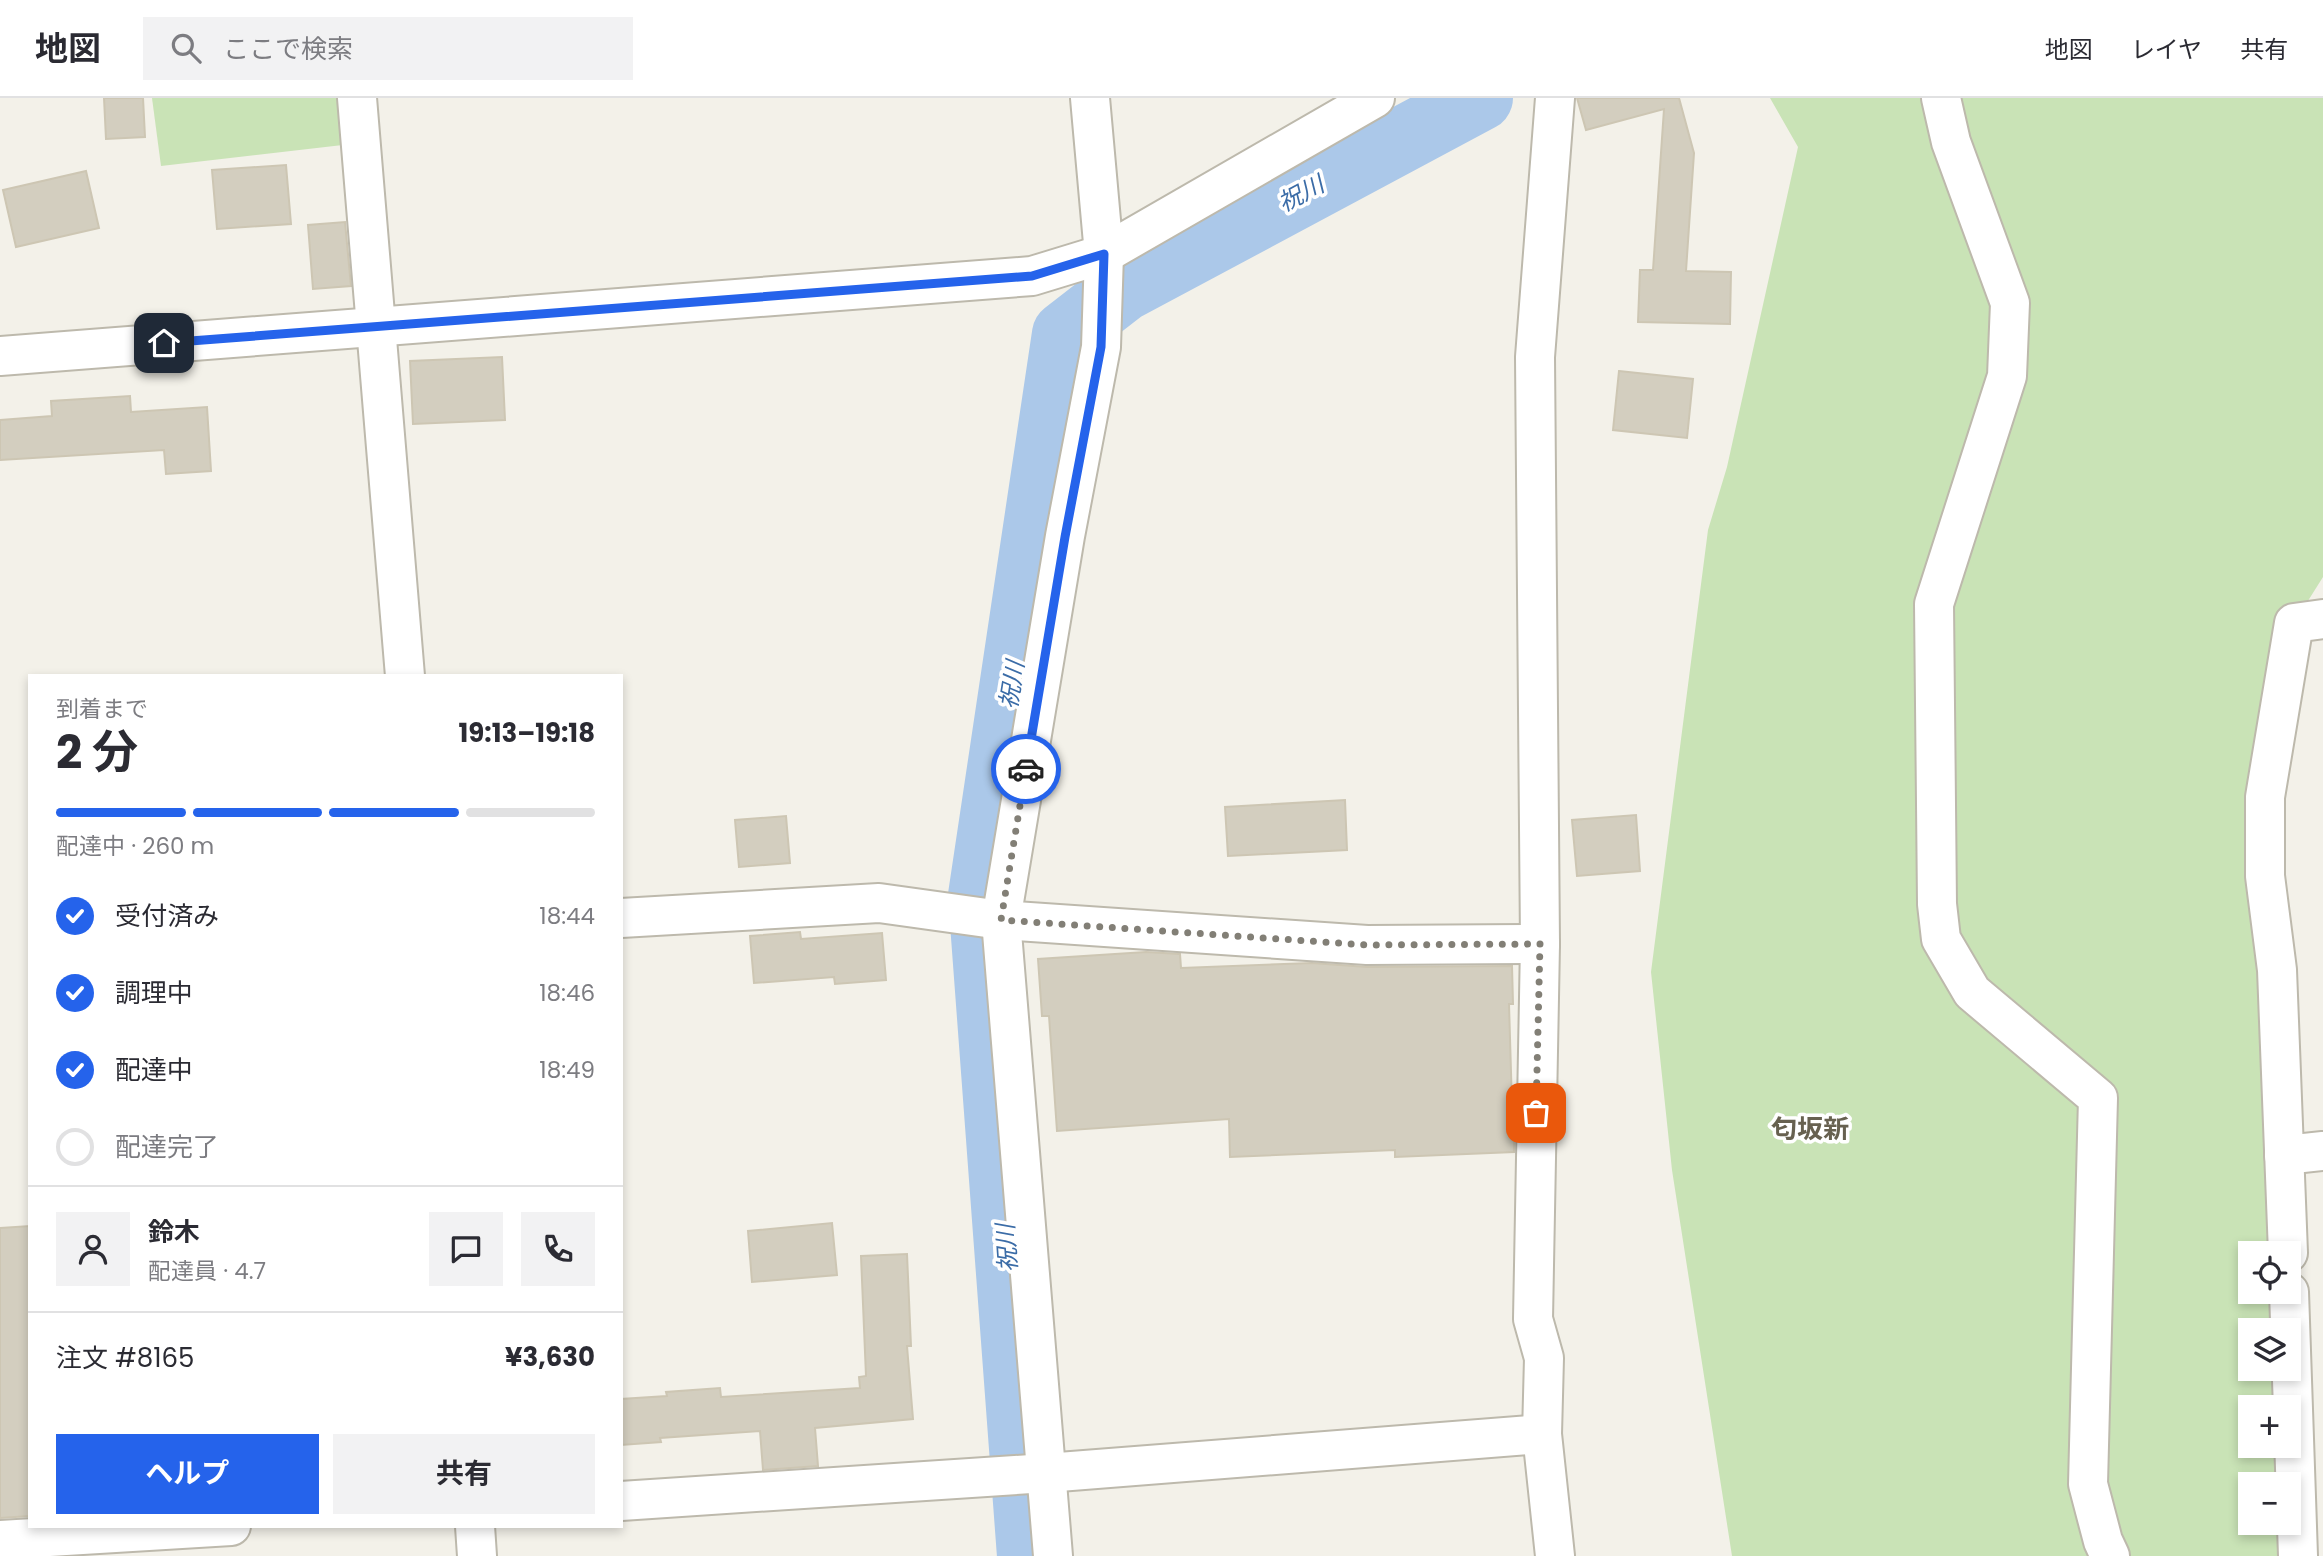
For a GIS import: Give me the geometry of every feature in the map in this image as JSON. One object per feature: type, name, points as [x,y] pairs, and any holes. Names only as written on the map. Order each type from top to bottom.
[{"type":"street","points":[[357,98],[405,674]]},
{"type":"street","points":[[1053,1556],[1001,920],[1065,537],[1101,347],[1104,254],[1090,98]]},
{"type":"street","points":[[0,356],[1032,276],[1104,254],[1375,98]]},
{"type":"street","points":[[1555,98],[1535,357],[1540,944],[1533,1320],[1544,1358],[1542,1434],[1555,1556]]},
{"type":"street","points":[[1941,98],[1951,142],[2010,303],[2007,376],[1934,604],[1937,904],[1941,939],[1972,992],[2098,1098],[2088,1484],[2103,1541],[2110,1556]]},
{"type":"street","points":[[2288,1241],[2277,970],[2265,876],[2265,797],[2294,623],[2323,619]]},
{"type":"street","points":[[623,918],[879,903],[1001,920],[1367,945],[1540,944]]},
{"type":"street","points":[[2284,1155],[2323,1151]]},
{"type":"street","points":[[2289,1304],[2298,1556]]},
{"type":"street","points":[[623,1502],[1046,1473],[1542,1434]]},
{"type":"street","points":[[0,1540],[199,1528]]},
{"type":"street","points":[[475,1528],[477,1556]]},
{"type":"green space","points":[[152,98],[355,98],[360,143],[161,166]]},
{"type":"green space","points":[[1770,98],[2323,98],[2323,577],[2294,623],[2265,876],[2282,1241],[2238,1241],[2238,1304],[2286,1304],[2286,1318],[2238,1318],[2238,1381],[2290,1381],[2290,1395],[2238,1395],[2238,1458],[2293,1458],[2294,1472],[2238,1472],[2238,1535],[2297,1535],[2298,1556],[1732,1556],[1672,1170],[1651,972],[1708,530],[1727,467],[1798,147]]},
{"type":"building","points":[[104,98],[143,98],[145,137],[106,139]]},
{"type":"building","points":[[1577,98],[1679,98],[1694,153],[1686,271],[1731,272],[1730,324],[1638,322],[1640,270],[1653,270],[1664,109],[1586,130]]},
{"type":"building","points":[[286,165],[291,224],[217,229],[212,170]]},
{"type":"building","points":[[86,171],[99,228],[16,247],[3,190]]},
{"type":"building","points":[[345,222],[351,286],[313,289],[308,225]]},
{"type":"building","points":[[502,357],[505,420],[413,424],[410,361]]},
{"type":"building","points":[[1619,371],[1693,379],[1687,438],[1613,430]]},
{"type":"building","points":[[130,396],[131,412],[207,407],[211,471],[166,474],[164,450],[0,460],[0,420],[52,416],[51,401]]},
{"type":"building","points":[[1345,800],[1347,850],[1228,856],[1225,807]]},
{"type":"building","points":[[1636,815],[1640,871],[1577,876],[1572,820]]},
{"type":"building","points":[[786,816],[790,863],[739,867],[735,820]]},
{"type":"building","points":[[800,932],[801,939],[882,933],[886,980],[835,984],[834,977],[754,983],[750,936]]},
{"type":"building","points":[[1146,952],[1180,954],[1181,968],[1312,963],[1367,967],[1512,966],[1513,1004],[1509,1004],[1512,1106],[1515,1106],[1514,1152],[1395,1157],[1395,1150],[1230,1157],[1229,1119],[1057,1131],[1049,1016],[1042,1016],[1038,959]]},
{"type":"building","points":[[832,1223],[837,1275],[752,1282],[748,1231]]},
{"type":"building","points":[[28,1226],[28,1516],[0,1518],[0,1228]]},
{"type":"building","points":[[907,1254],[911,1346],[907,1346],[913,1419],[815,1428],[818,1466],[763,1470],[760,1431],[660,1438],[661,1442],[623,1445],[623,1399],[720,1388],[721,1397],[860,1388],[859,1377],[866,1376],[861,1256]]},
{"type":"waterway","name":"祝川","points":[[1030,1556],[981,896],[1065,334],[1123,289],[1480,98]]},
{"type":"way so far","points":[[1026,769],[1001,920],[1367,945],[1540,944],[1536,1113]]},
{"type":"district","name":"匂坂新","points":[[1810,1129]]},
{"type":"route","points":[[164,343],[1032,276],[1104,254],[1101,347],[1065,537],[1026,769]]}]
